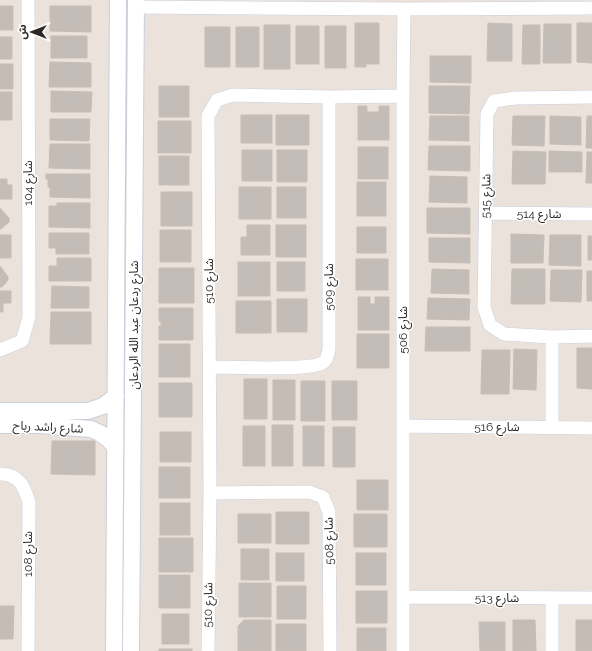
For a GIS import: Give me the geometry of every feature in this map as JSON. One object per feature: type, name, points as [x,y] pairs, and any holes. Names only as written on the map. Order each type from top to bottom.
[{"type":"street","name":"شارع 104","points":[[0,350],[22,341],[29,317],[28,0]]},
{"type":"street","name":"شارع ردعان عبد الله الردعان","points":[[114,651],[118,0]]},
{"type":"street","name":"شارع ردعان عبد الله الردعان","points":[[131,651],[136,4]]},
{"type":"street","points":[[136,4],[209,4],[404,9],[465,4],[592,8]]},
{"type":"street","name":"شارع 506","points":[[403,651],[404,9]]},
{"type":"street","name":"شارع 510","points":[[208,651],[210,367],[208,116],[217,100],[233,95],[329,97],[403,96]]},
{"type":"street","name":"شارع 509","points":[[210,367],[304,368],[322,363],[327,358],[329,342],[329,97]]},
{"type":"street","name":"شارع 515","points":[[592,97],[515,98],[494,101],[487,114],[484,307],[490,325],[504,334],[552,337],[592,336]]},
{"type":"street","name":"شارع 514","points":[[486,213],[592,214]]},
{"type":"street","points":[[552,337],[552,427]]},
{"type":"street","name":"شارع راشد رباح","points":[[0,425],[40,425],[80,420],[116,396]]},
{"type":"street","name":"شارع راشد رباح","points":[[0,411],[80,420],[91,429],[100,433],[115,446]]},
{"type":"street","name":"شارع 516","points":[[403,426],[592,428]]},
{"type":"street","name":"شارع 108","points":[[0,474],[11,476],[22,484],[29,502],[28,651]]},
{"type":"street","name":"شارع 508","points":[[210,493],[309,492],[323,497],[329,512],[330,651]]},
{"type":"street","name":"شارع 513","points":[[403,597],[592,598]]},
{"type":"street","points":[[115,598],[132,598]]},
{"type":"street","points":[[552,598],[552,651]]},
{"type":"building","points":[[0,6],[13,6],[13,30],[0,30]]},
{"type":"building","points":[[50,6],[91,6],[91,32],[50,31]]},
{"type":"building","points":[[355,23],[379,23],[379,64],[366,64],[366,67],[355,67]]},
{"type":"building","points":[[488,23],[512,24],[512,61],[487,61]]},
{"type":"building","points":[[577,23],[592,23],[592,63],[577,62]]},
{"type":"building","points":[[544,24],[571,24],[571,63],[543,63]]},
{"type":"building","points":[[264,25],[290,25],[290,69],[264,69]]},
{"type":"building","points":[[523,25],[540,25],[540,64],[522,64]]},
{"type":"building","points":[[296,26],[319,26],[319,64],[296,64]]},
{"type":"building","points":[[325,26],[346,26],[346,68],[325,68]]},
{"type":"building","points":[[205,27],[230,27],[230,67],[205,67]]},
{"type":"building","points":[[236,27],[259,27],[259,67],[236,67]]},
{"type":"building","points":[[51,36],[87,36],[87,58],[51,58]]},
{"type":"building","points":[[0,37],[12,37],[12,59],[0,59]]},
{"type":"building","points":[[430,56],[471,56],[471,83],[430,82]]},
{"type":"building","points":[[50,62],[91,63],[91,87],[49,87]]},
{"type":"building","points":[[0,64],[13,64],[13,89],[0,89]]},
{"type":"building","points":[[159,86],[189,86],[189,117],[159,117]]},
{"type":"building","points":[[429,86],[470,86],[469,114],[429,113]]},
{"type":"building","points":[[51,91],[92,92],[91,112],[51,112]]},
{"type":"building","points":[[0,92],[12,92],[12,120],[0,120]]},
{"type":"building","points":[[358,106],[367,106],[367,112],[379,112],[379,106],[389,106],[389,140],[358,140]]},
{"type":"building","points":[[241,115],[272,115],[272,143],[241,143]]},
{"type":"building","points":[[276,115],[309,115],[309,145],[276,145]]},
{"type":"building","points":[[430,116],[469,116],[469,141],[429,140]]},
{"type":"building","points":[[513,116],[545,116],[544,146],[512,145]]},
{"type":"building","points":[[550,116],[581,117],[581,145],[550,144]]},
{"type":"building","points":[[587,116],[592,116],[592,148],[586,148]]},
{"type":"building","points":[[50,119],[90,119],[89,141],[50,140]]},
{"type":"building","points":[[158,121],[191,121],[191,153],[158,153]]},
{"type":"building","points":[[50,144],[90,144],[90,169],[49,168]]},
{"type":"building","points":[[429,146],[470,146],[470,171],[428,170]]},
{"type":"building","points":[[358,147],[388,147],[388,179],[358,179]]},
{"type":"building","points":[[242,150],[272,150],[272,181],[242,181]]},
{"type":"building","points":[[277,150],[307,150],[307,182],[277,182]]},
{"type":"building","points":[[513,151],[546,152],[545,184],[512,184]]},
{"type":"building","points":[[549,151],[582,152],[582,172],[549,172]]},
{"type":"building","points":[[587,152],[592,152],[592,183],[586,183]]},
{"type":"building","points":[[159,156],[189,156],[189,185],[159,185]]},
{"type":"building","points":[[46,174],[90,174],[90,198],[50,197],[50,187],[48,187],[48,179],[46,179]]},
{"type":"building","points":[[430,176],[467,177],[467,203],[429,202]]},
{"type":"building","points":[[0,179],[7,179],[7,185],[12,185],[12,199],[0,199]]},
{"type":"building","points":[[357,182],[386,182],[386,216],[357,216]]},
{"type":"building","points":[[239,187],[271,187],[271,219],[239,219]]},
{"type":"building","points":[[277,187],[306,187],[306,218],[277,218]]},
{"type":"building","points":[[161,192],[192,192],[192,226],[161,226]]},
{"type":"building","points":[[57,203],[90,203],[90,228],[49,227],[49,206],[57,206]]},
{"type":"building","points":[[0,208],[9,218],[9,222],[1,229],[0,229]]},
{"type":"building","points":[[427,208],[470,208],[470,234],[427,233]]},
{"type":"building","points":[[247,225],[270,225],[270,255],[241,255],[241,237],[247,237]]},
{"type":"building","points":[[276,225],[306,225],[306,257],[276,257]]},
{"type":"building","points":[[357,227],[386,227],[386,253],[357,253]]},
{"type":"building","points":[[160,230],[191,230],[191,262],[160,262]]},
{"type":"building","points":[[49,233],[89,233],[89,254],[56,254],[56,248],[49,248]]},
{"type":"building","points":[[511,234],[544,235],[543,263],[511,263]]},
{"type":"building","points":[[0,235],[11,235],[11,258],[0,258]]},
{"type":"building","points":[[550,235],[581,235],[581,266],[549,265]]},
{"type":"building","points":[[588,236],[592,236],[592,260],[588,260]]},
{"type":"building","points":[[429,238],[470,238],[470,263],[429,262]]},
{"type":"building","points":[[57,258],[91,258],[91,281],[49,281],[49,266],[57,266]]},
{"type":"building","points":[[356,259],[388,259],[388,290],[356,290]]},
{"type":"building","points":[[238,262],[270,262],[270,296],[238,296]]},
{"type":"building","points":[[277,262],[305,262],[305,291],[277,291]]},
{"type":"building","points":[[0,266],[8,277],[8,280],[2,287],[0,287]]},
{"type":"building","points":[[159,268],[194,268],[194,303],[159,303]]},
{"type":"building","points":[[432,269],[469,270],[469,294],[431,293]]},
{"type":"building","points":[[512,269],[545,269],[545,304],[511,304]]},
{"type":"building","points":[[551,270],[582,270],[581,302],[550,301]]},
{"type":"building","points":[[587,271],[592,271],[592,301],[587,301]]},
{"type":"building","points":[[52,286],[89,287],[89,308],[51,308]]},
{"type":"building","points":[[0,291],[11,291],[11,303],[3,303],[3,312],[0,312]]},
{"type":"building","points":[[358,297],[370,297],[370,304],[375,304],[375,297],[389,297],[389,330],[358,330]]},
{"type":"building","points":[[428,298],[470,299],[469,320],[427,319]]},
{"type":"building","points":[[277,299],[307,299],[307,332],[277,332]]},
{"type":"building","points":[[236,301],[271,301],[271,333],[236,333]]},
{"type":"building","points":[[159,308],[193,308],[193,340],[159,340],[159,326],[161,326],[161,321],[159,321]]},
{"type":"building","points":[[51,312],[91,312],[91,344],[50,344]]},
{"type":"building","points":[[426,327],[470,327],[470,351],[425,351]]},
{"type":"building","points":[[357,334],[389,334],[389,368],[357,368]]},
{"type":"building","points":[[159,344],[190,344],[190,377],[159,377]]},
{"type":"building","points":[[577,348],[592,348],[592,389],[577,388]]},
{"type":"building","points":[[514,349],[537,350],[536,390],[513,389]]},
{"type":"building","points":[[482,350],[510,350],[509,394],[481,394]]},
{"type":"building","points":[[244,379],[267,379],[267,419],[244,419]]},
{"type":"building","points":[[273,380],[295,380],[295,420],[273,420]]},
{"type":"building","points":[[301,381],[325,381],[325,421],[301,421]]},
{"type":"building","points":[[332,381],[357,381],[357,420],[332,420]]},
{"type":"building","points":[[159,383],[192,383],[192,417],[159,417]]},
{"type":"building","points":[[272,425],[293,425],[293,466],[272,466]]},
{"type":"building","points":[[243,426],[265,426],[265,466],[243,466]]},
{"type":"building","points":[[303,426],[324,426],[324,466],[303,466]]},
{"type":"building","points":[[333,427],[355,427],[355,467],[333,467]]},
{"type":"building","points":[[160,432],[191,432],[191,462],[160,462]]},
{"type":"building","points":[[52,441],[95,441],[95,475],[51,474]]},
{"type":"building","points":[[159,467],[190,467],[190,498],[159,498]]},
{"type":"building","points":[[357,480],[388,480],[388,510],[357,510]]},
{"type":"building","points":[[160,503],[190,503],[190,535],[160,535]]},
{"type":"building","points":[[276,512],[309,512],[309,544],[276,544]]},
{"type":"building","points":[[238,514],[271,514],[271,543],[238,543]]},
{"type":"building","points":[[354,514],[387,514],[387,547],[354,547]]},
{"type":"building","points":[[159,538],[193,538],[193,572],[159,572]]},
{"type":"building","points":[[241,549],[269,549],[269,580],[241,580]]},
{"type":"building","points":[[276,553],[304,553],[304,581],[276,581]]},
{"type":"building","points":[[356,553],[386,553],[386,585],[356,585]]},
{"type":"building","points":[[159,575],[190,575],[190,608],[159,608]]},
{"type":"building","points":[[239,583],[271,583],[271,617],[239,617]]},
{"type":"building","points":[[277,586],[306,586],[306,619],[277,619]]},
{"type":"building","points":[[356,591],[387,591],[387,623],[356,623]]},
{"type":"building","points":[[0,606],[14,606],[13,639],[0,639]]},
{"type":"building","points":[[162,614],[189,614],[189,644],[162,644]]},
{"type":"building","points":[[244,620],[271,620],[271,651],[238,651],[238,626]]},
{"type":"building","points":[[513,620],[535,620],[536,651],[513,651]]},
{"type":"building","points":[[576,620],[592,620],[592,651],[576,651]]},
{"type":"building","points":[[479,622],[505,622],[505,651],[480,651]]},
{"type":"building","points":[[276,624],[306,624],[306,651],[276,651]]},
{"type":"building","points":[[357,628],[386,628],[386,651],[357,651]]},
{"type":"building","points":[[159,649],[192,649],[192,651],[159,651]]}]
